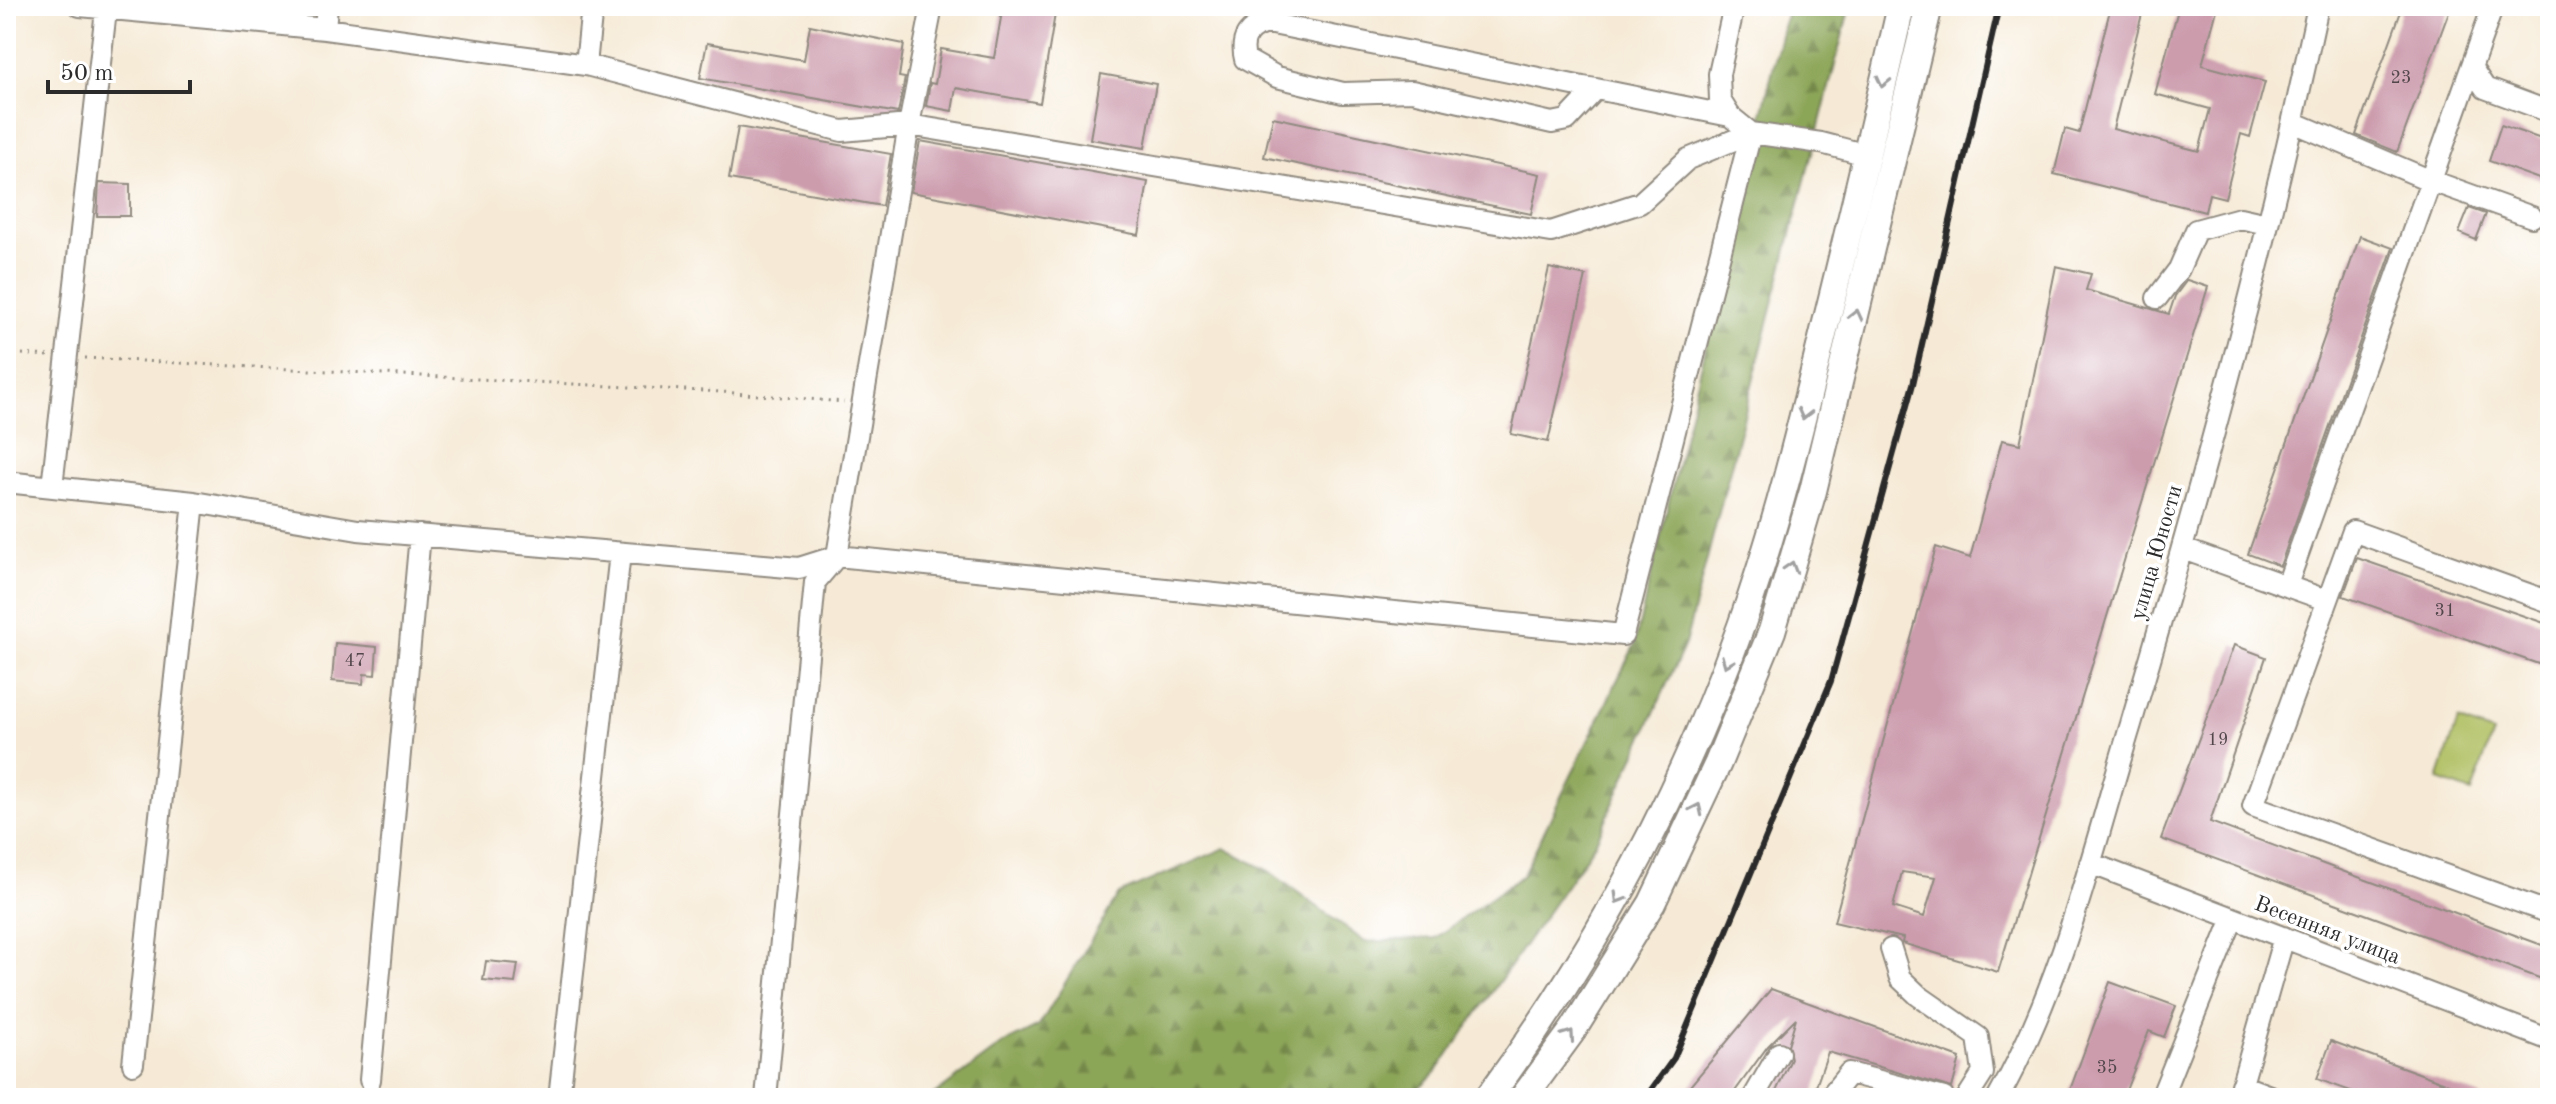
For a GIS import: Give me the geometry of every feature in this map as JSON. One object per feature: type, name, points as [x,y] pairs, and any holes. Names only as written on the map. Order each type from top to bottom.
[{"type":"main road","points":[[1488,1098],[1549,1015],[1626,886],[1695,742],[1741,626],[1789,476],[1901,6]]},
{"type":"main road","points":[[1523,1098],[1573,1030],[1652,903],[1718,763],[1772,631],[1817,476],[1929,6]]},
{"type":"street","points":[[80,6],[325,29],[586,65],[842,131],[909,125],[1551,232],[1640,203],[1688,159],[1751,133],[1821,143],[1867,155]]},
{"type":"street","points":[[325,29],[327,6]]},
{"type":"street","points":[[586,65],[592,6]]},
{"type":"street","points":[[1734,6],[1719,74],[1720,100],[1730,116],[1751,133]]},
{"type":"street","name":"улица Юности","points":[[1998,1098],[2041,1011],[2090,863],[2183,549],[2293,122],[2318,6]]},
{"type":"street","points":[[2287,585],[2429,180],[2473,70],[2493,6]]},
{"type":"street","points":[[52,487],[64,357],[106,10]]},
{"type":"street","points":[[766,1098],[815,582],[837,556],[930,17]]},
{"type":"street","points":[[1596,89],[1567,120],[1552,123],[1412,91],[1343,93],[1277,77],[1245,59],[1242,47],[1246,34],[1256,25],[1268,23],[1596,89],[1730,116]]},
{"type":"street","points":[[2473,70],[2485,88],[2550,112]]},
{"type":"street","points":[[2293,122],[2429,180],[2532,217]]},
{"type":"street","points":[[6,482],[194,502],[358,530],[799,568],[837,556],[1623,635],[1751,133]]},
{"type":"street","points":[[2157,298],[2179,269],[2196,230],[2240,218],[2267,224]]},
{"type":"street","points":[[133,1064],[194,502]]},
{"type":"street","points":[[2550,602],[2353,531],[2253,806],[2550,913]]},
{"type":"street","points":[[370,1080],[420,535]]},
{"type":"street","points":[[2183,549],[2326,600]]},
{"type":"street","points":[[559,1098],[620,553]]},
{"type":"street","name":"Весенняя улица","points":[[2090,863],[2550,1040]]},
{"type":"street","points":[[2161,1098],[2233,918]]},
{"type":"street","points":[[2275,1098],[2239,1092],[2284,937]]},
{"type":"street","points":[[1891,949],[1900,978],[1919,996],[1978,1037],[1983,1073],[1967,1098]]},
{"type":"street","points":[[1753,1098],[1779,1053]]},
{"type":"street","points":[[1829,1098],[1849,1073],[1944,1098]]},
{"type":"path","points":[[6,353],[722,392],[864,403]]},
{"type":"green space","points":[[1788,6],[1850,6],[1685,644],[1595,844],[1437,1071],[1408,1098],[930,1098],[1003,1044],[1039,1026],[1119,894],[1225,848],[1269,871],[1365,942],[1435,938],[1523,875],[1634,646]]},
{"type":"green space","points":[[2458,720],[2493,733],[2472,792],[2438,780]]},
{"type":"building","points":[[1003,6],[1055,14],[1040,103],[956,88],[952,111],[926,106],[930,83],[935,84],[941,49],[994,58]]},
{"type":"building","points":[[2111,6],[2144,6],[2113,129],[2199,151],[2210,109],[2155,94],[2179,6],[2218,6],[2202,65],[2265,82],[2250,137],[2241,134],[2225,198],[2209,194],[2205,212],[2054,174],[2065,129],[2079,133]]},
{"type":"building","points":[[2403,6],[2451,6],[2397,152],[2356,135]]},
{"type":"building","points":[[810,25],[904,44],[899,77],[905,78],[898,113],[700,78],[707,43],[804,60]]},
{"type":"building","points":[[1101,74],[1156,84],[1145,148],[1090,139]]},
{"type":"building","points":[[1273,117],[1540,174],[1531,214],[1264,157]]},
{"type":"building","points":[[2501,125],[2550,142],[2550,183],[2489,161]]},
{"type":"building","points":[[738,127],[891,154],[882,206],[729,179]]},
{"type":"building","points":[[920,141],[1148,182],[1139,235],[911,192]]},
{"type":"building","points":[[99,183],[130,184],[130,216],[97,216]]},
{"type":"building","points":[[2469,208],[2486,214],[2476,240],[2459,233]]},
{"type":"building","points":[[2360,236],[2393,248],[2280,566],[2248,554]]},
{"type":"building","points":[[2056,266],[2091,274],[2086,290],[2169,314],[2175,296],[2187,280],[2208,287],[1998,972],[1902,943],[1903,938],[1834,922],[1936,547],[1970,558],[2002,440],[2020,444]],"holes":[[[1902,872],[1936,877],[1924,917],[1893,907]]]},
{"type":"building","points":[[1549,268],[1586,276],[1548,442],[1511,434]]},
{"type":"building","points":[[2357,558],[2550,625],[2550,668],[2343,596]]},
{"type":"building","points":[[335,643],[377,647],[375,675],[364,674],[363,684],[332,681]]},
{"type":"building","points":[[2234,645],[2266,657],[2210,822],[2550,948],[2550,982],[2161,839]]},
{"type":"building","points":[[486,961],[518,964],[515,983],[483,980]]},
{"type":"building","points":[[2110,982],[2176,1006],[2164,1037],[2149,1031],[2123,1098],[2067,1098]]},
{"type":"building","points":[[1771,989],[1960,1058],[1952,1088],[1828,1052],[1812,1098],[1773,1098],[1791,1059],[1788,1045],[1796,1018],[1768,1046],[1730,1098],[1680,1098]]},
{"type":"building","points":[[2331,1041],[2481,1098],[2370,1098],[2317,1079]]},
{"type":"railway","points":[[1645,1098],[1674,1058],[1831,681],[1913,384],[1999,6]]}]
